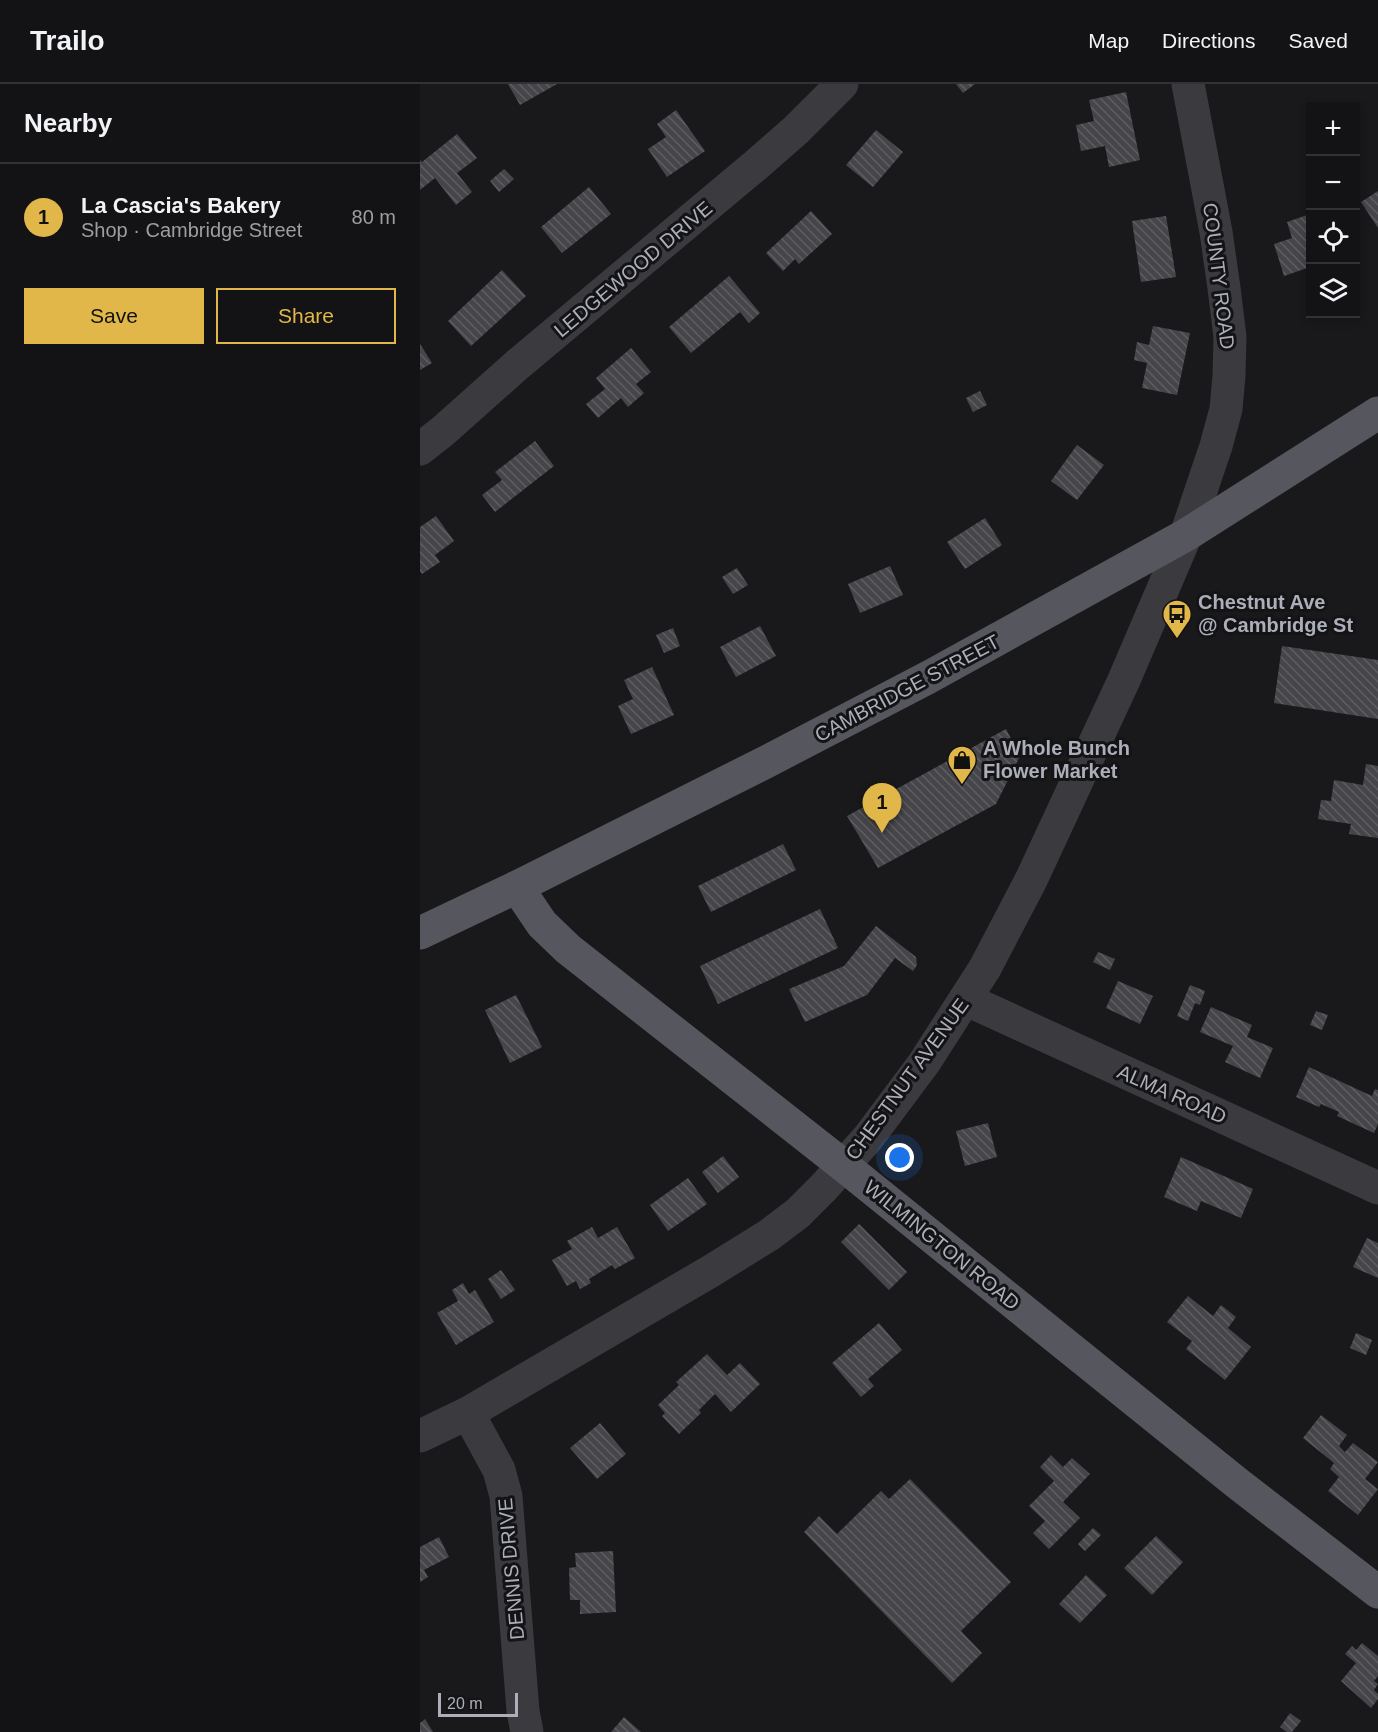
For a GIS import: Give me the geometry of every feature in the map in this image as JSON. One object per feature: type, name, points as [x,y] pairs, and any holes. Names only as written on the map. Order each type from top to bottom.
[{"type":"main road","name":"CAMBRIDGE STREET","points":[[420,933],[517,887],[809,740],[970,655],[1186,535],[1378,413]]},
{"type":"main road","name":"WILMINGTON ROAD","points":[[517,887],[542,924],[568,949],[1378,1592]]},
{"type":"street","name":"LEDGEWOOD DRIVE","points":[[420,449],[756,165],[842,84]]},
{"type":"street","name":"COUNTY ROAD","points":[[1186,535],[1226,409],[1230,337],[1216,232],[1188,84]]},
{"type":"street","name":"CHESTNUT AVENUE","points":[[420,1436],[468,1413],[769,1235],[813,1199],[868,1138],[924,1063],[998,944],[1031,880],[1120,690],[1186,535]]},
{"type":"street","name":"ALMA ROAD","points":[[965,999],[1378,1188]]},
{"type":"street","name":"DENNIS DRIVE","points":[[468,1413],[499,1470],[506,1496],[523,1711],[527,1732]]},
{"type":"building","points":[[508,84],[557,84],[520,105]]},
{"type":"building","points":[[956,84],[975,84],[963,93]]},
{"type":"building","points":[[1126,92],[1140,160],[1109,167],[1105,146],[1081,151],[1076,125],[1094,121],[1089,100]]},
{"type":"building","points":[[676,110],[705,151],[667,177],[648,149],[666,137],[657,124]]},
{"type":"building","points":[[876,130],[903,152],[873,187],[846,165]]},
{"type":"building","points":[[457,134],[477,158],[457,173],[472,192],[456,205],[435,178],[420,190],[420,160],[422,162]]},
{"type":"building","points":[[504,169],[514,179],[499,192],[490,181]]},
{"type":"building","points":[[589,187],[611,214],[562,253],[541,227]]},
{"type":"building","points":[[1378,191],[1378,228],[1361,202]]},
{"type":"building","points":[[811,211],[832,234],[799,264],[795,259],[783,271],[766,253]]},
{"type":"building","points":[[1306,215],[1306,268],[1284,276],[1274,244],[1292,238],[1287,222]]},
{"type":"building","points":[[1166,216],[1176,277],[1141,282],[1132,221]]},
{"type":"building","points":[[502,270],[526,296],[471,346],[448,321]]},
{"type":"building","points":[[729,276],[760,313],[749,323],[740,312],[691,353],[669,327]]},
{"type":"building","points":[[1153,326],[1190,333],[1177,395],[1142,388],[1147,363],[1134,360],[1137,342],[1149,345]]},
{"type":"building","points":[[420,344],[432,363],[420,370]]},
{"type":"building","points":[[631,348],[651,372],[636,384],[644,393],[628,407],[621,398],[598,418],[586,404],[605,389],[596,378]]},
{"type":"building","points":[[980,391],[987,405],[973,412],[966,398]]},
{"type":"building","points":[[535,441],[554,466],[495,512],[482,495],[502,480],[495,472]]},
{"type":"building","points":[[1077,445],[1104,465],[1077,500],[1051,481]]},
{"type":"building","points":[[436,516],[454,541],[435,555],[440,562],[422,574],[420,571],[420,527]]},
{"type":"building","points":[[985,518],[1002,545],[965,569],[947,542]]},
{"type":"building","points":[[890,566],[903,595],[860,613],[848,584]]},
{"type":"building","points":[[737,568],[748,585],[733,594],[722,577]]},
{"type":"building","points":[[760,626],[776,656],[736,677],[720,647]]},
{"type":"building","points":[[673,628],[680,646],[664,653],[656,635]]},
{"type":"building","points":[[1282,646],[1378,660],[1378,719],[1274,703]]},
{"type":"building","points":[[652,667],[674,715],[631,734],[618,706],[633,699],[624,680]]},
{"type":"building","points":[[1006,729],[1020,756],[996,804],[878,868],[847,816]]},
{"type":"building","points":[[1366,764],[1378,766],[1378,838],[1349,834],[1351,824],[1318,819],[1321,800],[1331,801],[1334,780],[1363,785]]},
{"type":"building","points":[[783,844],[796,870],[711,912],[698,886]]},
{"type":"building","points":[[820,909],[838,948],[718,1004],[700,966]]},
{"type":"building","points":[[876,926],[916,957],[917,965],[913,971],[895,958],[867,995],[805,1022],[789,989],[844,966]]},
{"type":"building","points":[[1098,952],[1115,959],[1110,970],[1093,962]]},
{"type":"building","points":[[1118,981],[1153,996],[1140,1024],[1106,1008]]},
{"type":"building","points":[[1190,985],[1205,991],[1200,1005],[1195,1003],[1188,1021],[1177,1016]]},
{"type":"building","points":[[516,995],[542,1047],[510,1063],[485,1010]]},
{"type":"building","points":[[1211,1007],[1252,1025],[1247,1037],[1273,1048],[1260,1078],[1225,1062],[1233,1046],[1200,1032]]},
{"type":"building","points":[[1316,1011],[1328,1015],[1322,1030],[1310,1025]]},
{"type":"building","points":[[1309,1067],[1372,1096],[1375,1089],[1378,1090],[1378,1124],[1374,1133],[1337,1116],[1339,1112],[1321,1104],[1319,1107],[1296,1097]]},
{"type":"building","points":[[988,1123],[997,1157],[965,1166],[956,1131]]},
{"type":"building","points":[[723,1156],[739,1177],[718,1193],[702,1172]]},
{"type":"building","points":[[1181,1157],[1253,1189],[1241,1218],[1201,1201],[1197,1211],[1164,1197]]},
{"type":"building","points":[[688,1178],[707,1204],[668,1231],[650,1205]]},
{"type":"building","points":[[859,1224],[907,1272],[889,1290],[841,1242]]},
{"type":"building","points":[[592,1227],[598,1238],[617,1227],[635,1258],[615,1269],[612,1265],[589,1279],[591,1283],[580,1289],[576,1281],[567,1286],[552,1260],[572,1249],[567,1241]]},
{"type":"building","points":[[1367,1238],[1378,1243],[1378,1278],[1353,1267]]},
{"type":"building","points":[[501,1270],[515,1290],[501,1299],[488,1279]]},
{"type":"building","points":[[463,1283],[469,1294],[475,1290],[494,1322],[456,1345],[437,1313],[458,1301],[452,1290]]},
{"type":"building","points":[[1188,1296],[1213,1316],[1221,1305],[1236,1317],[1228,1328],[1251,1347],[1225,1380],[1186,1349],[1192,1341],[1167,1322]]},
{"type":"building","points":[[879,1323],[902,1350],[868,1379],[874,1386],[861,1397],[832,1363]]},
{"type":"building","points":[[1356,1333],[1372,1340],[1366,1355],[1350,1348]]},
{"type":"building","points":[[707,1354],[727,1375],[740,1363],[760,1384],[731,1412],[715,1394],[699,1410],[701,1413],[679,1434],[662,1416],[665,1413],[658,1405],[679,1385],[676,1382]]},
{"type":"building","points":[[1321,1415],[1347,1435],[1339,1446],[1345,1452],[1353,1443],[1378,1462],[1365,1479],[1378,1489],[1358,1515],[1328,1491],[1339,1477],[1330,1469],[1334,1463],[1303,1438]]},
{"type":"building","points":[[600,1423],[626,1454],[597,1479],[570,1448]]},
{"type":"building","points":[[1051,1455],[1063,1467],[1072,1458],[1090,1474],[1063,1502],[1080,1518],[1049,1549],[1033,1533],[1045,1521],[1029,1506],[1054,1481],[1040,1467]]},
{"type":"building","points":[[910,1479],[1011,1582],[961,1631],[982,1653],[952,1683],[804,1532],[819,1516],[837,1534],[881,1491],[889,1499]]},
{"type":"building","points":[[1093,1528],[1101,1535],[1085,1551],[1078,1544]]},
{"type":"building","points":[[1156,1536],[1183,1562],[1152,1595],[1124,1568]]},
{"type":"building","points":[[439,1537],[449,1557],[424,1570],[428,1577],[420,1582],[420,1547]]},
{"type":"building","points":[[613,1551],[616,1612],[580,1614],[580,1600],[570,1600],[569,1568],[576,1567],[575,1553]]},
{"type":"building","points":[[1086,1575],[1107,1595],[1080,1623],[1059,1604]]},
{"type":"building","points":[[1362,1643],[1378,1656],[1378,1676],[1374,1681],[1378,1684],[1374,1690],[1378,1694],[1378,1699],[1371,1708],[1341,1681],[1356,1663],[1345,1654],[1352,1646],[1356,1650]]},
{"type":"building","points":[[1290,1713],[1301,1721],[1292,1732],[1287,1732],[1280,1727]]},
{"type":"building","points":[[624,1717],[641,1732],[611,1732]]},
{"type":"building","points":[[425,1719],[433,1732],[420,1732],[420,1723]]},
{"type":"place","name":"Chestnut Ave @ Cambridge St","points":[[1177,640]]},
{"type":"place","name":"A Whole Bunch Flower Market","points":[[962,786]]},
{"type":"place","name":"La Cascia's Bakery","points":[[882,833]]}]
